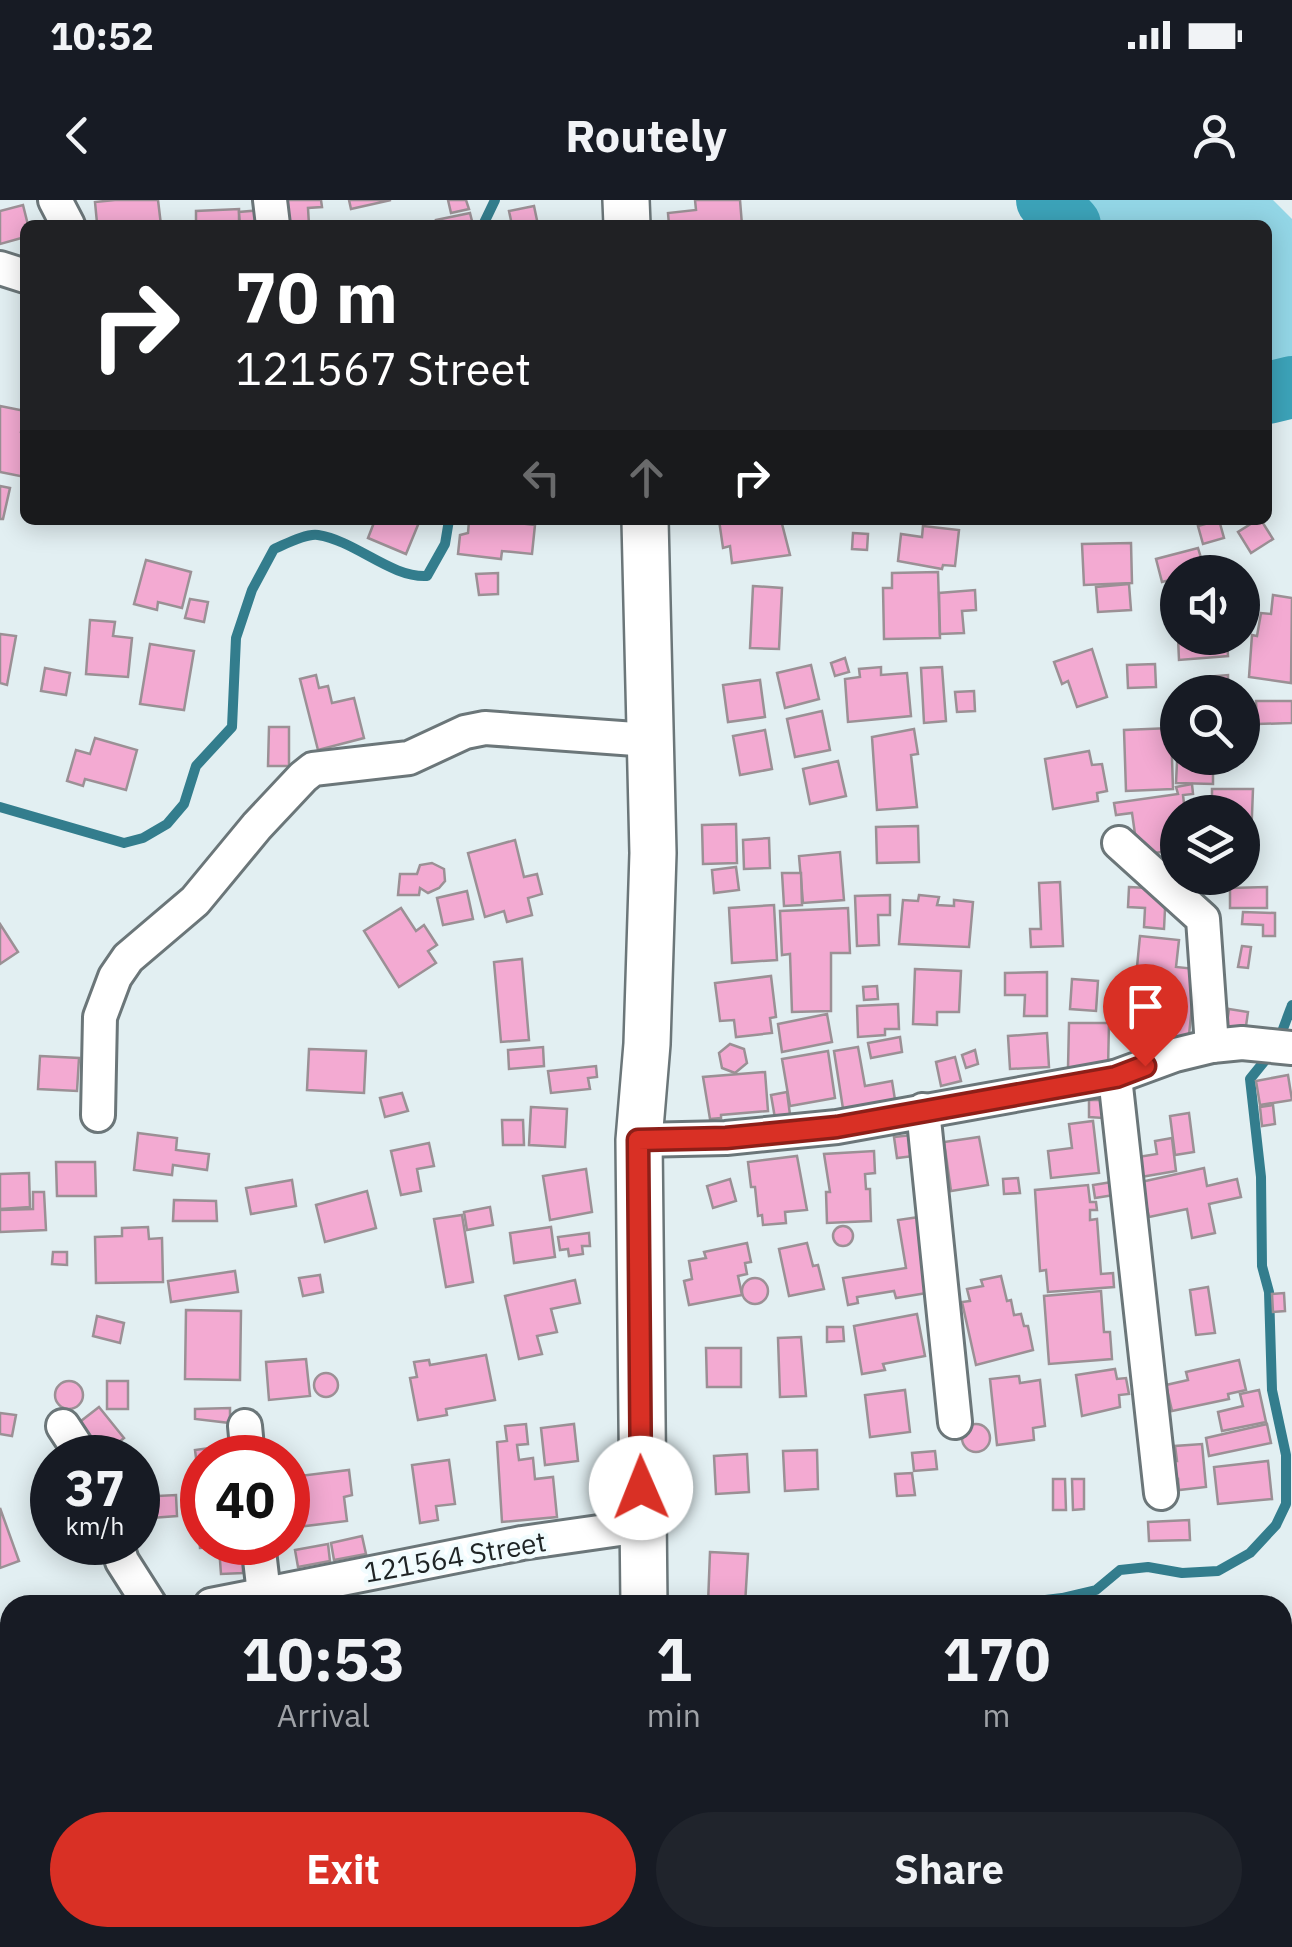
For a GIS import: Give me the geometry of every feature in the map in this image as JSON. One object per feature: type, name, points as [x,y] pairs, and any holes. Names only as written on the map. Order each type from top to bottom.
[{"type":"street","points":[[644,525],[653,853],[638,1140],[644,1595]]},
{"type":"street","points":[[98,1115],[100,1017],[115,977],[128,958],[195,902],[256,826],[313,769],[409,758],[465,732],[485,728],[649,740]]},
{"type":"street","points":[[1120,843],[1203,919],[1212,1046]]},
{"type":"street","points":[[638,1140],[726,1138],[837,1127],[1116,1077],[1212,1046],[1242,1043],[1292,1048]]},
{"type":"street","points":[[1116,1077],[1161,1492]]},
{"type":"street","points":[[923,1110],[955,1422]]},
{"type":"street","points":[[63,1426],[69,1435]]},
{"type":"street","name":"121564 Street","points":[[259,1595],[522,1543],[641,1526]]},
{"type":"street","points":[[124,1565],[143,1595]]},
{"type":"street","points":[[261,1565],[264,1594]]},
{"type":"shaded area","points":[[1024,200],[1273,200],[1292,219],[1292,409],[1272,393],[1272,220],[1050,220]]},
{"type":"building","points":[[158,200],[160,220],[97,220],[95,202]]},
{"type":"building","points":[[287,200],[321,200],[322,207],[308,208],[309,220],[289,220]]},
{"type":"building","points":[[349,200],[391,200],[351,209]]},
{"type":"building","points":[[448,200],[466,200],[469,209],[451,213]]},
{"type":"building","points":[[695,200],[740,200],[742,220],[669,220],[668,213],[696,210]]},
{"type":"building","points":[[23,205],[27,220],[20,220],[20,238],[0,244],[0,211]]},
{"type":"building","points":[[534,206],[537,220],[511,220],[509,211]]},
{"type":"building","points":[[239,209],[239,220],[196,220],[196,211]]},
{"type":"building","points":[[260,210],[261,220],[240,220],[239,212]]},
{"type":"building","points":[[470,213],[472,220],[436,220]]},
{"type":"building","points":[[0,406],[20,410],[20,476],[0,472]]},
{"type":"building","points":[[0,486],[10,488],[3,519],[0,519]]},
{"type":"building","points":[[373,525],[418,525],[406,554],[368,538]]},
{"type":"building","points":[[469,525],[535,525],[532,554],[502,551],[501,559],[458,554],[460,535],[468,533]]},
{"type":"building","points":[[720,525],[782,525],[790,555],[732,563],[730,546],[723,548]]},
{"type":"building","points":[[1220,525],[1224,538],[1203,544],[1198,526]]},
{"type":"building","points":[[1249,525],[1264,525],[1273,539],[1251,553],[1238,532]]},
{"type":"building","points":[[923,526],[959,530],[955,566],[943,565],[942,569],[898,561],[901,534],[922,537]]},
{"type":"building","points":[[853,533],[868,534],[867,550],[852,549]]},
{"type":"building","points":[[1131,543],[1132,583],[1084,585],[1082,544]]},
{"type":"building","points":[[1198,548],[1200,555],[1171,555]]},
{"type":"building","points":[[146,560],[191,572],[182,608],[158,602],[157,610],[134,604]]},
{"type":"building","points":[[938,572],[940,638],[884,639],[883,588],[892,588],[892,573]]},
{"type":"building","points":[[498,573],[498,594],[479,595],[476,574]]},
{"type":"building","points":[[1129,584],[1131,610],[1098,612],[1096,587]]},
{"type":"building","points":[[753,586],[782,588],[779,649],[750,648]]},
{"type":"building","points":[[975,590],[976,610],[962,611],[964,633],[940,634],[939,593]]},
{"type":"building","points":[[1273,595],[1292,598],[1291,683],[1249,675],[1251,655],[1260,655],[1261,613],[1271,614]]},
{"type":"building","points":[[190,599],[208,602],[204,622],[185,618]]},
{"type":"building","points":[[90,620],[115,622],[113,636],[132,638],[128,677],[86,674]]},
{"type":"building","points":[[0,634],[16,636],[7,685],[0,683]]},
{"type":"building","points":[[150,644],[194,651],[184,710],[140,704]]},
{"type":"building","points":[[1092,649],[1107,697],[1077,707],[1068,681],[1062,684],[1054,662]]},
{"type":"building","points":[[1179,655],[1228,655],[1228,656],[1179,660]]},
{"type":"building","points":[[845,658],[849,672],[835,676],[831,663]]},
{"type":"building","points":[[1155,664],[1156,687],[1128,688],[1127,665]]},
{"type":"building","points":[[811,665],[819,699],[785,708],[777,673]]},
{"type":"building","points":[[881,667],[881,675],[907,673],[911,716],[848,722],[845,679],[860,677],[859,669]]},
{"type":"building","points":[[942,667],[946,721],[924,723],[921,668]]},
{"type":"building","points":[[45,668],[70,673],[66,695],[41,691]]},
{"type":"building","points":[[316,675],[319,688],[328,686],[332,703],[354,698],[364,738],[318,750],[300,679]]},
{"type":"building","points":[[760,680],[765,717],[728,722],[723,685]]},
{"type":"building","points":[[974,691],[975,711],[957,712],[955,692]]},
{"type":"building","points":[[1260,701],[1292,701],[1292,723],[1260,724]]},
{"type":"building","points":[[822,711],[830,750],[795,757],[787,719]]},
{"type":"building","points":[[269,727],[289,727],[289,766],[268,766]]},
{"type":"building","points":[[1160,728],[1160,775],[1173,775],[1173,789],[1126,791],[1124,730]]},
{"type":"building","points":[[914,729],[918,754],[911,755],[917,807],[877,810],[872,737]]},
{"type":"building","points":[[765,730],[772,769],[740,775],[733,736]]},
{"type":"building","points":[[95,738],[137,750],[126,790],[85,779],[83,786],[67,781],[76,750],[90,754]]},
{"type":"building","points":[[1089,751],[1092,765],[1102,764],[1107,791],[1097,793],[1098,801],[1053,809],[1045,759]]},
{"type":"building","points":[[838,761],[846,796],[810,804],[803,769]]},
{"type":"building","points":[[1176,775],[1213,775],[1213,784],[1176,783]]},
{"type":"building","points":[[1192,784],[1193,794],[1171,795],[1178,794],[1176,787]]},
{"type":"building","points":[[1212,789],[1253,789],[1253,795],[1212,795]]},
{"type":"building","points":[[1160,797],[1160,852],[1138,855],[1132,813],[1116,815],[1114,803]]},
{"type":"building","points":[[736,824],[737,863],[703,864],[702,825]]},
{"type":"building","points":[[918,826],[919,862],[877,863],[876,827]]},
{"type":"building","points":[[769,838],[770,868],[744,869],[743,840]]},
{"type":"building","points":[[515,840],[524,877],[537,874],[542,894],[528,898],[532,915],[507,922],[504,911],[485,917],[468,853]]},
{"type":"building","points":[[840,852],[844,900],[803,903],[799,856]]},
{"type":"building","points":[[432,863],[444,869],[445,881],[439,888],[428,893],[420,888],[419,895],[398,895],[400,874],[417,874],[420,865]]},
{"type":"building","points":[[736,867],[739,890],[714,893],[712,870]]},
{"type":"building","points":[[782,873],[801,873],[802,905],[784,906]]},
{"type":"building","points":[[1060,882],[1063,946],[1031,947],[1030,929],[1041,929],[1039,883]]},
{"type":"building","points":[[1129,887],[1160,889],[1160,895],[1166,895],[1164,929],[1144,927],[1145,908],[1128,907]]},
{"type":"building","points":[[1260,887],[1267,887],[1267,908],[1230,908],[1230,895],[1260,895]]},
{"type":"building","points":[[467,891],[473,919],[443,925],[437,898]]},
{"type":"building","points":[[890,895],[890,915],[878,915],[879,945],[857,946],[855,896]]},
{"type":"building","points":[[919,895],[939,897],[937,905],[954,906],[954,900],[973,902],[969,947],[899,944],[903,900],[918,901]]},
{"type":"building","points":[[774,905],[777,960],[732,963],[729,908]]},
{"type":"building","points":[[401,908],[416,931],[424,925],[437,945],[428,951],[436,963],[399,987],[364,931]]},
{"type":"building","points":[[848,908],[850,953],[831,953],[831,1011],[792,1012],[790,954],[782,955],[780,911]]},
{"type":"building","points":[[1243,912],[1275,913],[1275,936],[1263,936],[1263,925],[1242,924]]},
{"type":"building","points":[[0,924],[18,952],[0,964]]},
{"type":"building","points":[[1140,936],[1179,940],[1176,967],[1196,969],[1188,1044],[1145,1040],[1152,969],[1137,967]]},
{"type":"building","points":[[1242,946],[1251,947],[1248,968],[1238,967]]},
{"type":"building","points":[[522,959],[529,1040],[501,1042],[494,962]]},
{"type":"building","points":[[915,969],[961,971],[959,1012],[937,1012],[937,1025],[913,1024]]},
{"type":"building","points":[[1047,972],[1047,1016],[1024,1016],[1025,995],[1005,995],[1005,973]]},
{"type":"building","points":[[771,976],[776,1017],[770,1018],[772,1033],[736,1037],[734,1020],[720,1021],[715,983]]},
{"type":"building","points":[[1072,979],[1098,981],[1096,1011],[1070,1009]]},
{"type":"building","points":[[877,986],[878,999],[864,1000],[863,987]]},
{"type":"building","points":[[898,1004],[899,1029],[885,1029],[885,1035],[858,1037],[857,1006]]},
{"type":"building","points":[[1229,1009],[1248,1012],[1245,1033],[1226,1030]]},
{"type":"building","points":[[827,1014],[832,1042],[782,1052],[778,1024]]},
{"type":"building","points":[[1069,1023],[1109,1023],[1108,1069],[1068,1068]]},
{"type":"building","points":[[1047,1033],[1049,1067],[1010,1069],[1008,1036]]},
{"type":"building","points":[[900,1037],[902,1052],[871,1058],[868,1043]]},
{"type":"building","points":[[730,1044],[744,1049],[747,1063],[735,1073],[722,1068],[719,1053]]},
{"type":"building","points":[[543,1047],[544,1066],[509,1069],[508,1050]]},
{"type":"building","points":[[858,1047],[865,1086],[892,1081],[896,1106],[844,1115],[834,1051]]},
{"type":"building","points":[[309,1049],[366,1051],[364,1093],[307,1090]]},
{"type":"building","points":[[975,1050],[978,1064],[966,1068],[962,1055]]},
{"type":"building","points":[[828,1051],[835,1098],[790,1106],[782,1059]]},
{"type":"building","points":[[40,1056],[79,1058],[77,1091],[38,1089]]},
{"type":"building","points":[[955,1057],[961,1081],[941,1086],[936,1062]]},
{"type":"building","points":[[596,1066],[597,1077],[588,1078],[590,1089],[551,1093],[548,1071]]},
{"type":"building","points":[[765,1072],[768,1111],[710,1119],[703,1077]]},
{"type":"building","points":[[1288,1075],[1292,1100],[1260,1105],[1256,1081]]},
{"type":"building","points":[[787,1092],[791,1122],[776,1124],[771,1095]]},
{"type":"building","points":[[402,1093],[408,1111],[385,1117],[380,1098]]},
{"type":"building","points":[[1089,1100],[1103,1100],[1103,1118],[1089,1117]]},
{"type":"building","points":[[1273,1105],[1275,1124],[1262,1126],[1260,1107]]},
{"type":"building","points":[[531,1107],[567,1109],[565,1147],[529,1145]]},
{"type":"building","points":[[1189,1113],[1194,1152],[1175,1155],[1170,1116]]},
{"type":"building","points":[[502,1120],[523,1120],[524,1145],[503,1145]]},
{"type":"building","points":[[1093,1121],[1099,1173],[1051,1178],[1048,1151],[1072,1148],[1069,1124]]},
{"type":"building","points":[[138,1133],[177,1138],[176,1150],[209,1154],[207,1170],[173,1165],[172,1175],[134,1170]]},
{"type":"building","points":[[912,1135],[914,1156],[897,1158],[894,1137]]},
{"type":"building","points":[[979,1137],[988,1185],[951,1191],[944,1142]]},
{"type":"building","points":[[1172,1138],[1176,1171],[1141,1177],[1138,1157],[1157,1154],[1155,1141]]},
{"type":"building","points":[[429,1143],[434,1166],[417,1169],[421,1191],[401,1195],[391,1151]]},
{"type":"building","points":[[874,1151],[875,1173],[865,1174],[866,1189],[870,1189],[871,1221],[827,1223],[826,1192],[830,1192],[824,1154]]},
{"type":"building","points":[[797,1156],[807,1210],[785,1212],[786,1223],[763,1225],[748,1162]]},
{"type":"building","points":[[56,1162],[95,1162],[96,1196],[57,1196]]},
{"type":"building","points":[[1204,1168],[1207,1186],[1237,1179],[1241,1197],[1209,1204],[1215,1233],[1192,1238],[1187,1209],[1149,1217],[1141,1182]]},
{"type":"building","points":[[586,1169],[592,1212],[550,1220],[543,1176]]},
{"type":"building","points":[[29,1173],[30,1207],[0,1209],[0,1174]]},
{"type":"building","points":[[1018,1178],[1020,1193],[1004,1194],[1003,1179]]},
{"type":"building","points":[[730,1179],[736,1201],[713,1208],[707,1186]]},
{"type":"building","points":[[292,1180],[296,1206],[251,1214],[246,1188]]},
{"type":"building","points":[[1112,1182],[1114,1195],[1095,1198],[1093,1185]]},
{"type":"building","points":[[1088,1185],[1090,1202],[1096,1202],[1097,1210],[1090,1210],[1090,1220],[1097,1219],[1101,1274],[1113,1273],[1114,1287],[1048,1292],[1046,1270],[1040,1271],[1035,1190]]},
{"type":"building","points":[[367,1191],[376,1228],[325,1242],[316,1205]]},
{"type":"building","points":[[33,1192],[44,1192],[46,1230],[0,1232],[0,1210],[33,1209]]},
{"type":"building","points":[[174,1200],[216,1201],[217,1221],[173,1221]]},
{"type":"building","points":[[490,1207],[493,1225],[467,1230],[464,1212]]},
{"type":"building","points":[[462,1215],[473,1282],[446,1287],[434,1219]]},
{"type":"building","points":[[926,1216],[939,1291],[896,1298],[894,1291],[857,1297],[858,1303],[848,1305],[843,1278],[906,1268],[898,1220]]},
{"type":"building","points":[[843,1226],[853,1236],[843,1246],[833,1236]]},
{"type":"building","points":[[148,1227],[149,1239],[162,1238],[163,1282],[96,1283],[95,1237],[122,1236],[122,1228]]},
{"type":"building","points":[[551,1227],[555,1257],[514,1263],[510,1233]]},
{"type":"building","points":[[589,1233],[590,1246],[582,1246],[583,1254],[569,1256],[568,1249],[560,1250],[558,1237]]},
{"type":"building","points":[[747,1243],[751,1262],[745,1263],[747,1274],[738,1276],[742,1295],[689,1305],[684,1281],[692,1279],[689,1261],[706,1258],[704,1252]]},
{"type":"building","points":[[807,1243],[824,1289],[789,1296],[779,1249]]},
{"type":"building","points":[[53,1252],[67,1252],[67,1265],[52,1264]]},
{"type":"building","points":[[235,1271],[238,1292],[171,1302],[168,1281]]},
{"type":"building","points":[[320,1275],[323,1292],[303,1296],[299,1278]]},
{"type":"building","points":[[1001,1276],[1014,1315],[1021,1314],[1024,1326],[1028,1326],[1033,1350],[976,1365],[962,1302],[970,1301],[967,1289],[983,1286],[981,1280]]},
{"type":"building","points":[[755,1278],[764,1282],[768,1291],[764,1300],[755,1304],[746,1300],[742,1291],[746,1282]]},
{"type":"building","points":[[575,1280],[580,1303],[551,1309],[557,1332],[537,1336],[542,1354],[519,1359],[505,1296]]},
{"type":"building","points":[[1208,1287],[1215,1333],[1196,1335],[1190,1290]]},
{"type":"building","points":[[1101,1291],[1104,1332],[1110,1332],[1112,1359],[1049,1364],[1044,1296]]},
{"type":"building","points":[[1284,1293],[1285,1311],[1273,1312],[1272,1294]]},
{"type":"building","points":[[186,1310],[241,1311],[240,1380],[185,1379]]},
{"type":"building","points":[[917,1314],[925,1356],[883,1364],[885,1370],[862,1374],[854,1326]]},
{"type":"building","points":[[97,1316],[124,1323],[120,1343],[93,1336]]},
{"type":"building","points":[[827,1327],[843,1327],[844,1341],[827,1342]]},
{"type":"building","points":[[801,1337],[806,1396],[780,1397],[778,1338]]},
{"type":"building","points":[[706,1348],[741,1348],[741,1387],[707,1387]]},
{"type":"building","points":[[486,1355],[495,1400],[446,1409],[447,1415],[418,1420],[410,1378],[417,1377],[414,1362],[429,1360],[430,1365]]},
{"type":"building","points":[[306,1359],[310,1396],[269,1400],[266,1362]]},
{"type":"building","points":[[1239,1360],[1246,1390],[1228,1394],[1229,1399],[1172,1411],[1166,1385],[1188,1380],[1186,1372]]},
{"type":"building","points":[[1115,1369],[1117,1379],[1126,1378],[1129,1394],[1119,1395],[1120,1407],[1082,1416],[1076,1375]]},
{"type":"building","points":[[326,1373],[335,1376],[335,1394],[326,1397],[317,1394],[314,1385],[317,1376]]},
{"type":"building","points":[[1019,1376],[1020,1383],[1040,1380],[1045,1426],[1033,1428],[1034,1440],[997,1445],[990,1379]]},
{"type":"building","points":[[69,1381],[79,1385],[83,1395],[79,1405],[69,1409],[59,1405],[55,1395],[59,1385]]},
{"type":"building","points":[[107,1381],[128,1381],[128,1409],[107,1409]]},
{"type":"building","points":[[905,1390],[910,1432],[870,1437],[865,1395]]},
{"type":"building","points":[[1259,1390],[1266,1422],[1222,1431],[1218,1412],[1243,1406],[1240,1394]]},
{"type":"building","points":[[99,1407],[122,1435],[78,1435],[72,1428]]},
{"type":"building","points":[[230,1408],[230,1423],[195,1419],[195,1409]]},
{"type":"building","points":[[0,1413],[16,1415],[12,1436],[0,1434]]},
{"type":"building","points":[[526,1424],[528,1444],[517,1445],[519,1460],[533,1458],[535,1479],[553,1477],[557,1517],[502,1522],[497,1442],[507,1441],[505,1426]]},
{"type":"building","points":[[574,1424],[578,1461],[545,1465],[541,1428]]},
{"type":"building","points":[[976,1424],[986,1428],[990,1438],[986,1448],[976,1452],[966,1448],[962,1438],[966,1428]]},
{"type":"building","points":[[1267,1424],[1271,1443],[1209,1456],[1206,1438]]},
{"type":"building","points":[[1202,1444],[1206,1487],[1179,1490],[1178,1479],[1173,1480],[1175,1446]]},
{"type":"building","points":[[817,1450],[818,1489],[785,1491],[783,1451]]},
{"type":"building","points":[[935,1451],[937,1469],[914,1471],[912,1453]]},
{"type":"building","points":[[747,1454],[749,1492],[716,1494],[714,1456]]},
{"type":"building","points":[[449,1460],[455,1504],[436,1506],[438,1520],[420,1523],[412,1465]]},
{"type":"building","points":[[1268,1461],[1272,1499],[1218,1504],[1214,1467]]},
{"type":"building","points":[[349,1470],[352,1495],[344,1497],[347,1521],[310,1525],[310,1475]]},
{"type":"building","points":[[912,1473],[915,1495],[897,1496],[895,1474]]},
{"type":"building","points":[[1053,1479],[1065,1479],[1066,1510],[1053,1510]]},
{"type":"building","points":[[1072,1479],[1084,1479],[1084,1509],[1073,1510]]},
{"type":"building","points":[[176,1495],[177,1516],[160,1517],[160,1496]]},
{"type":"building","points":[[0,1508],[19,1561],[0,1568]]},
{"type":"building","points":[[1189,1520],[1190,1540],[1149,1541],[1148,1522]]},
{"type":"building","points":[[362,1536],[366,1554],[334,1560],[331,1543]]},
{"type":"building","points":[[328,1544],[330,1561],[310,1565],[310,1547]]},
{"type":"building","points":[[710,1552],[748,1554],[746,1595],[708,1595]]},
{"type":"building","points":[[220,1565],[243,1565],[243,1573],[221,1574]]},
{"type":"waterway","points":[[485,220],[495,200]]},
{"type":"waterway","points":[[1047,200],[1065,220]]},
{"type":"waterway","points":[[1272,392],[1292,387]]},
{"type":"waterway","points":[[0,807],[124,843],[143,838],[167,824],[184,804],[196,766],[232,727],[236,638],[252,590],[274,549],[318,535],[346,544],[400,571],[427,576],[445,544],[448,525]]},
{"type":"waterway","points":[[1280,1037],[1292,1005]]},
{"type":"waterway","points":[[1075,1595],[1096,1590],[1120,1570],[1148,1567],[1182,1573],[1218,1571],[1250,1553],[1276,1525],[1286,1504],[1286,1455],[1272,1390],[1269,1292],[1262,1266],[1261,1177],[1250,1079],[1267,1058]]},
{"type":"route","points":[[641,1488],[638,1140],[726,1138],[837,1127],[1116,1077],[1145,1066]]}]
